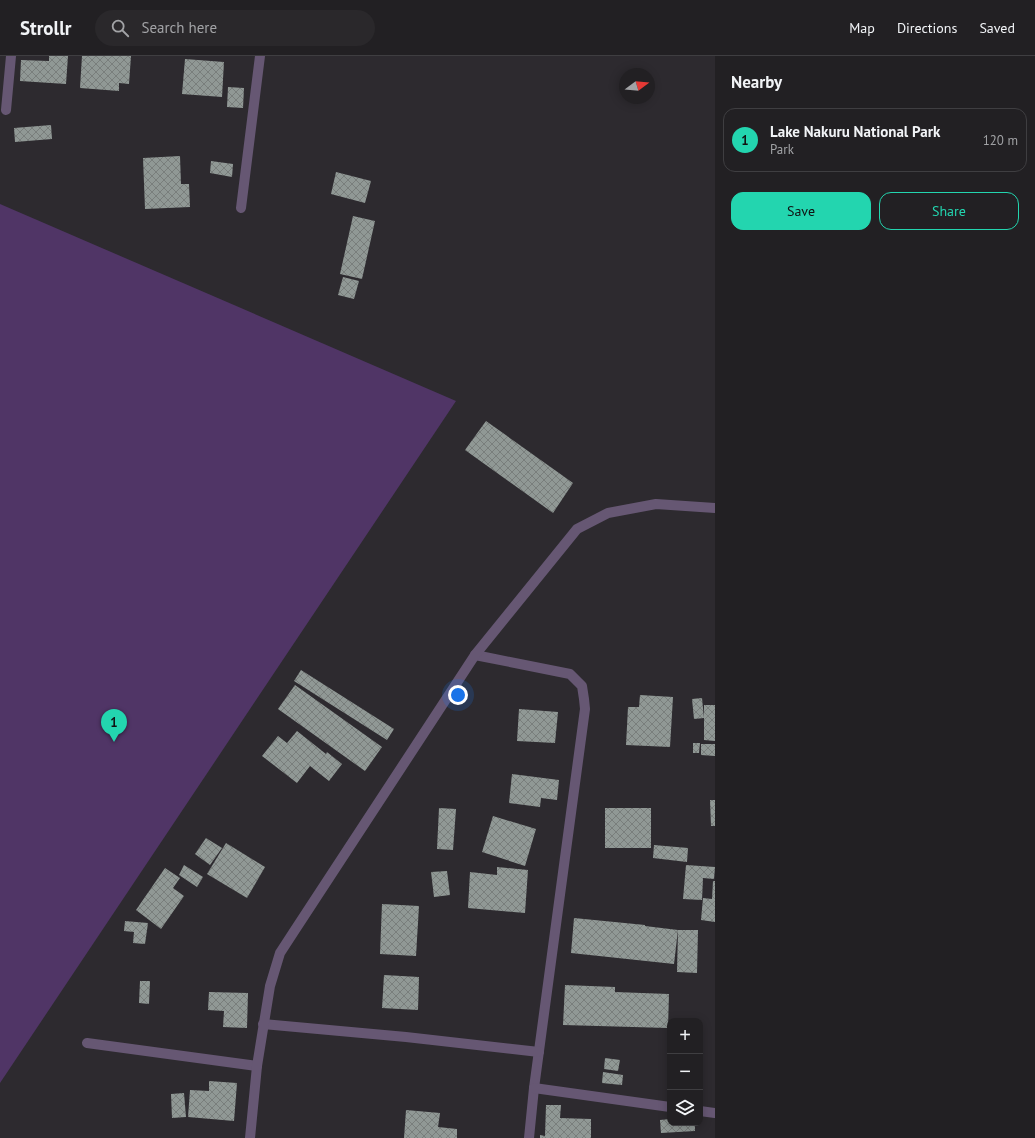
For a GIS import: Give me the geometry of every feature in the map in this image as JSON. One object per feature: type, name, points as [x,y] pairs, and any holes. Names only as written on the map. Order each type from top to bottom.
[{"type":"street","points":[[6,110],[11,56]]},
{"type":"street","points":[[241,208],[260,56]]},
{"type":"street","points":[[250,1138],[257,1066],[263,1024],[270,986],[280,953],[475,655],[577,529],[608,513],[656,504],[715,508]]},
{"type":"street","points":[[475,655],[570,674],[582,686],[584,699],[585,709],[534,1088],[529,1138]]},
{"type":"street","points":[[263,1024],[406,1037],[539,1052]]},
{"type":"street","points":[[87,1043],[257,1066]]},
{"type":"street","points":[[534,1088],[667,1107]]},
{"type":"street","points":[[703,1111],[715,1113]]},
{"type":"shaded area","points":[[0,204],[456,401],[0,1083]]},
{"type":"building","points":[[49,56],[68,56],[66,84],[20,81],[21,60],[49,61]]},
{"type":"building","points":[[82,56],[131,56],[129,84],[119,83],[119,91],[80,88]]},
{"type":"building","points":[[185,59],[224,62],[222,97],[182,94]]},
{"type":"building","points":[[228,87],[244,88],[243,108],[227,107]]},
{"type":"building","points":[[51,125],[52,139],[15,142],[14,128]]},
{"type":"building","points":[[180,156],[181,184],[189,184],[190,207],[145,209],[143,158]]},
{"type":"building","points":[[211,161],[233,164],[232,177],[210,173]]},
{"type":"building","points":[[336,172],[371,181],[365,203],[331,194]]},
{"type":"building","points":[[353,216],[375,221],[362,279],[340,274]]},
{"type":"building","points":[[343,277],[359,281],[354,299],[338,295]]},
{"type":"building","points":[[486,421],[573,483],[553,513],[465,450]]},
{"type":"building","points":[[301,670],[394,729],[387,740],[294,681]]},
{"type":"building","points":[[295,685],[382,747],[365,771],[278,709]]},
{"type":"building","points":[[640,695],[673,697],[670,747],[626,745],[628,707],[639,707]]},
{"type":"building","points":[[702,698],[704,718],[694,719],[692,699]]},
{"type":"building","points":[[704,705],[715,705],[715,741],[704,740]]},
{"type":"building","points":[[519,709],[558,712],[555,743],[517,741]]},
{"type":"building","points":[[297,731],[326,754],[327,752],[342,764],[329,781],[310,766],[297,783],[262,756],[278,736],[287,743]]},
{"type":"building","points":[[693,743],[700,743],[699,753],[693,753]]},
{"type":"building","points":[[701,744],[715,744],[715,756],[701,755]]},
{"type":"building","points":[[512,774],[559,780],[557,800],[541,798],[540,807],[509,803]]},
{"type":"building","points":[[710,800],[715,800],[715,826],[711,826]]},
{"type":"building","points":[[439,808],[456,809],[453,850],[437,849]]},
{"type":"building","points":[[605,808],[651,808],[651,848],[605,848]]},
{"type":"building","points":[[493,816],[536,829],[525,866],[482,852]]},
{"type":"building","points":[[206,838],[222,848],[210,865],[195,854]]},
{"type":"building","points":[[226,843],[265,867],[247,898],[207,874]]},
{"type":"building","points":[[654,845],[688,848],[687,862],[653,858]]},
{"type":"building","points":[[184,865],[203,877],[197,887],[179,875]]},
{"type":"building","points":[[686,865],[715,867],[714,879],[703,878],[702,900],[683,899]]},
{"type":"building","points":[[497,867],[528,870],[525,913],[468,908],[470,872],[497,875]]},
{"type":"building","points":[[165,868],[180,878],[173,888],[184,896],[161,929],[136,910]]},
{"type":"building","points":[[447,871],[450,895],[434,897],[431,872]]},
{"type":"building","points":[[713,881],[715,881],[715,922],[701,920],[703,898],[712,899]]},
{"type":"building","points":[[382,904],[419,906],[416,956],[380,954]]},
{"type":"building","points":[[574,918],[678,930],[674,964],[571,953]]},
{"type":"building","points":[[125,921],[148,923],[145,944],[133,943],[134,932],[124,931]]},
{"type":"building","points":[[678,930],[698,930],[697,973],[677,972]]},
{"type":"building","points":[[384,975],[419,977],[418,1010],[382,1008]]},
{"type":"building","points":[[140,981],[150,981],[149,1004],[139,1003]]},
{"type":"building","points":[[565,985],[615,987],[615,992],[669,994],[667,1028],[563,1025]]},
{"type":"building","points":[[209,992],[248,993],[247,1028],[223,1027],[224,1011],[208,1010]]},
{"type":"building","points":[[605,1058],[620,1060],[618,1071],[604,1069]]},
{"type":"building","points":[[603,1072],[623,1075],[622,1085],[602,1083]]},
{"type":"building","points":[[209,1081],[237,1083],[234,1121],[188,1117],[190,1090],[209,1091]]},
{"type":"building","points":[[184,1093],[186,1117],[172,1118],[171,1094]]},
{"type":"building","points":[[546,1105],[561,1105],[560,1118],[591,1119],[591,1138],[540,1138],[540,1135],[545,1136]]},
{"type":"building","points":[[406,1110],[440,1113],[438,1127],[457,1129],[457,1138],[404,1138]]},
{"type":"building","points":[[667,1119],[667,1126],[695,1126],[695,1131],[661,1133],[660,1120]]},
{"type":"place","name":"Lake Nakuru National Park","points":[[114,742]]}]
